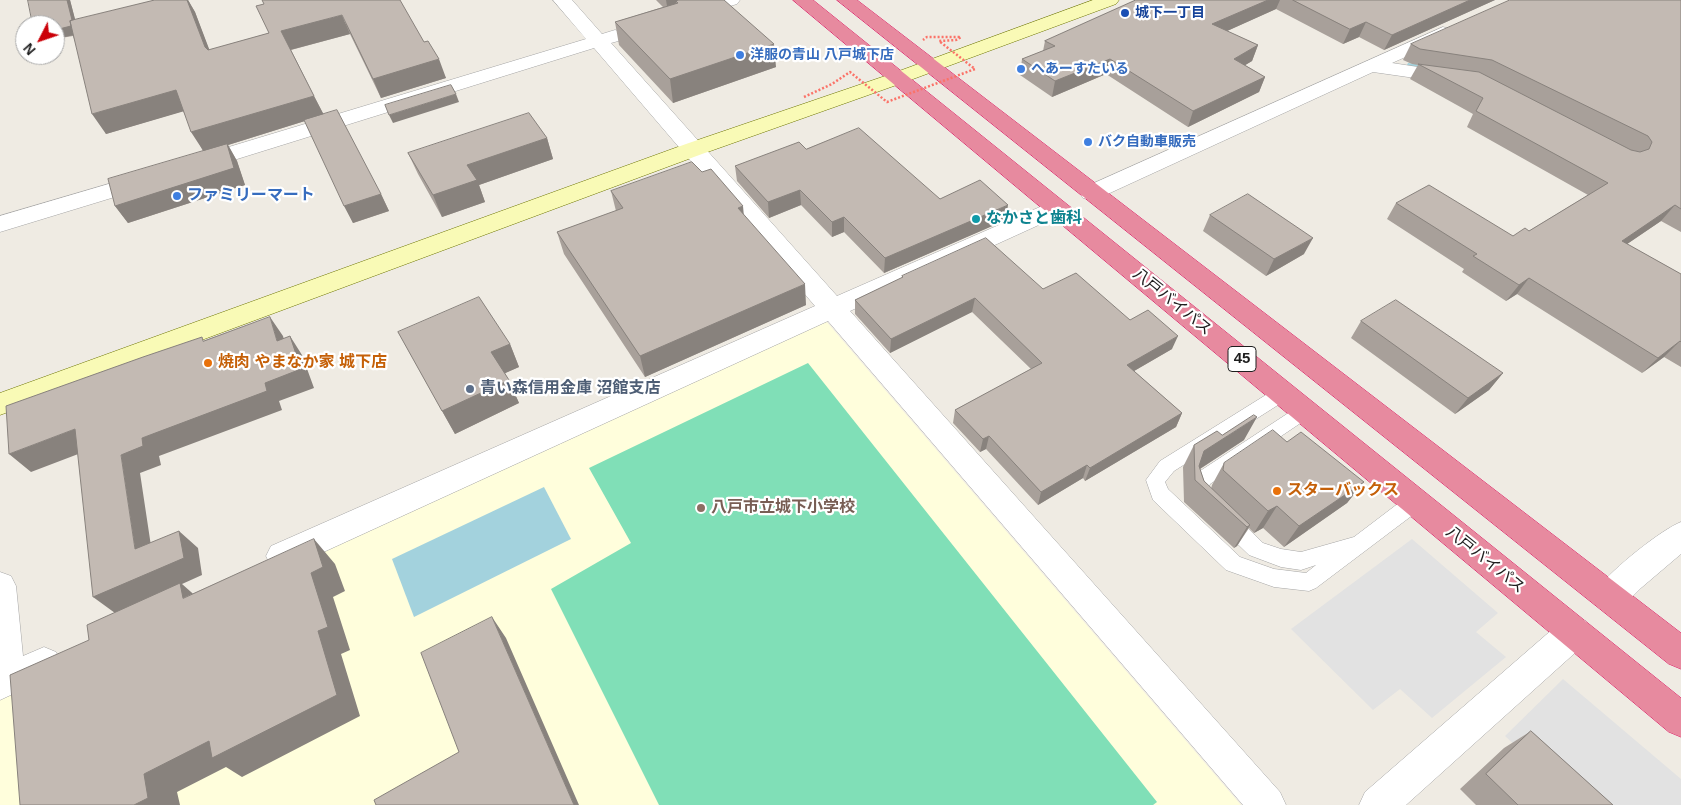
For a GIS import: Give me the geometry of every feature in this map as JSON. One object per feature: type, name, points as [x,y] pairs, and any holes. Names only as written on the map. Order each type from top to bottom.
[{"type":"highway","name":"八戸バイパス","points":[[802,0],[1681,720]]},
{"type":"highway","name":"45","points":[[846,0],[1681,653]]},
{"type":"street","points":[[562,0],[1267,805]]},
{"type":"street","points":[[674,18],[731,0]]},
{"type":"street","points":[[0,404],[694,149],[932,66],[1110,0]]},
{"type":"street","points":[[1091,193],[1462,24]]},
{"type":"street","points":[[0,224],[636,29]]},
{"type":"street","points":[[1370,66],[1465,80]]},
{"type":"street","points":[[261,565],[1057,208]]},
{"type":"street","points":[[1610,598],[1630,578],[1681,535]]},
{"type":"street","points":[[0,586],[4,681],[71,651]]},
{"type":"street","points":[[1378,805],[1574,632]]},
{"type":"lane","points":[[1283,393],[1167,466],[1155,480],[1158,489],[1233,564],[1260,575],[1288,581],[1309,582],[1415,502]]},
{"type":"lane","points":[[1305,411],[1200,480],[1198,490],[1200,496],[1256,549],[1269,555],[1301,561],[1362,543]]},
{"type":"path","points":[[804,97],[832,84],[850,72],[887,102],[976,69],[939,41],[956,40],[961,37],[927,37],[923,40]]},
{"type":"shaded area","name":"八戸市立城下小学校","points":[[826,321],[1241,805],[0,805],[0,698]]},
{"type":"shaded area","points":[[1412,539],[1498,613],[1476,632],[1506,657],[1432,718],[1400,689],[1373,710],[1291,629]]},
{"type":"shaded area","points":[[1563,679],[1681,779],[1681,805],[1580,805],[1505,736]]},
{"type":"green space","points":[[808,363],[1157,802],[1153,805],[659,805],[551,589],[631,543],[589,468]]},
{"type":"water","points":[[544,487],[571,539],[414,617],[392,559]]},
{"type":"building","points":[[28,0],[67,0],[72,20],[70,21],[71,26],[65,28],[65,15],[31,15]]},
{"type":"building","points":[[155,0],[187,0],[205,47],[208,50],[269,33],[256,6],[264,4],[262,0],[400,0],[424,42],[428,41],[439,59],[373,79],[342,15],[281,31],[314,96],[191,132],[176,90],[92,114],[70,21]]},
{"type":"building","points":[[724,0],[774,44],[670,79],[615,22],[678,3],[676,1]]},
{"type":"building","points":[[1136,0],[1268,0],[1212,24],[1258,45],[1234,59],[1265,77],[1193,111],[1110,59],[1055,81],[1022,59],[1055,46],[1045,41]]},
{"type":"building","points":[[1293,0],[1470,0],[1392,35],[1366,22],[1350,29]]},
{"type":"building","points":[[1510,0],[1681,0],[1681,209],[1675,205],[1622,241],[1681,274],[1681,342],[1658,358],[1529,278],[1519,285],[1473,256],[1477,254],[1396,203],[1429,185],[1513,236],[1525,228],[1529,231],[1608,183],[1476,111],[1483,98],[1418,64],[1479,72],[1631,150],[1640,152],[1649,149],[1652,142],[1648,136],[1492,60],[1420,49],[1411,44]]},
{"type":"building","points":[[451,85],[456,94],[389,115],[385,105]]},
{"type":"building","points":[[337,110],[381,194],[344,206],[304,120]]},
{"type":"building","points":[[529,113],[547,138],[467,165],[477,180],[433,195],[408,153]]},
{"type":"building","points":[[859,128],[940,199],[980,180],[1008,205],[885,258],[844,217],[832,222],[800,190],[768,202],[735,166],[799,142],[806,149]]},
{"type":"building","points":[[227,144],[234,168],[115,206],[108,179]]},
{"type":"building","points":[[692,162],[702,172],[711,169],[743,206],[738,208],[805,284],[640,356],[557,232],[623,208],[611,191]]},
{"type":"building","points":[[1248,194],[1313,238],[1274,259],[1210,215]]},
{"type":"building","points":[[986,238],[1043,289],[1076,273],[1130,320],[1148,310],[1178,336],[1127,365],[1182,413],[1090,468],[1087,465],[1041,492],[989,436],[983,439],[955,410],[1042,363],[975,298],[891,339],[855,300],[902,276]]},
{"type":"building","name":"青い森信用金庫 沼館支店","points":[[479,297],[510,344],[491,352],[509,380],[442,411],[398,332]]},
{"type":"building","points":[[1396,300],[1503,373],[1468,398],[1361,321]]},
{"type":"building","points":[[270,317],[277,341],[290,336],[301,369],[265,383],[267,391],[142,438],[143,446],[121,455],[135,549],[179,531],[184,558],[93,597],[75,429],[9,454],[6,406],[202,337],[203,341]]},
{"type":"building","points":[[1254,415],[1257,417],[1204,451],[1199,466],[1204,481],[1250,525],[1247,527],[1195,480],[1194,445],[1217,431],[1222,435]]},
{"type":"building","points":[[1273,430],[1287,442],[1301,432],[1364,482],[1299,526],[1277,506],[1268,511],[1223,470],[1224,463]]},
{"type":"building","points":[[314,539],[323,567],[311,573],[328,627],[318,631],[337,695],[212,758],[209,741],[144,774],[148,798],[134,805],[20,805],[10,675],[89,640],[87,625],[180,583],[183,598]]},
{"type":"building","points":[[492,617],[574,805],[376,805],[374,800],[459,752],[421,653]]},
{"type":"building","points":[[1531,731],[1613,805],[1518,805],[1486,774]]},
{"type":"waterway","points":[[1411,65],[1432,68]]},
{"type":"place","name":"城下一丁目","points":[[1125,13]]},
{"type":"place","name":"洋服の青山 八戸城下店","points":[[740,55]]},
{"type":"place","name":"へあーすたいる","points":[[1021,69]]},
{"type":"place","name":"バク自動車販売","points":[[1088,142]]},
{"type":"place","name":"ファミリーマート","points":[[177,196]]},
{"type":"place","name":"なかさと歯科","points":[[976,219]]},
{"type":"place","name":"焼肉 やまなか家 城下店","points":[[208,363]]},
{"type":"place","name":"青い森信用金庫 沼館支店","points":[[470,389]]},
{"type":"place","name":"スターバックス","points":[[1277,491]]},
{"type":"place","name":"八戸市立城下小学校","points":[[701,508]]}]
